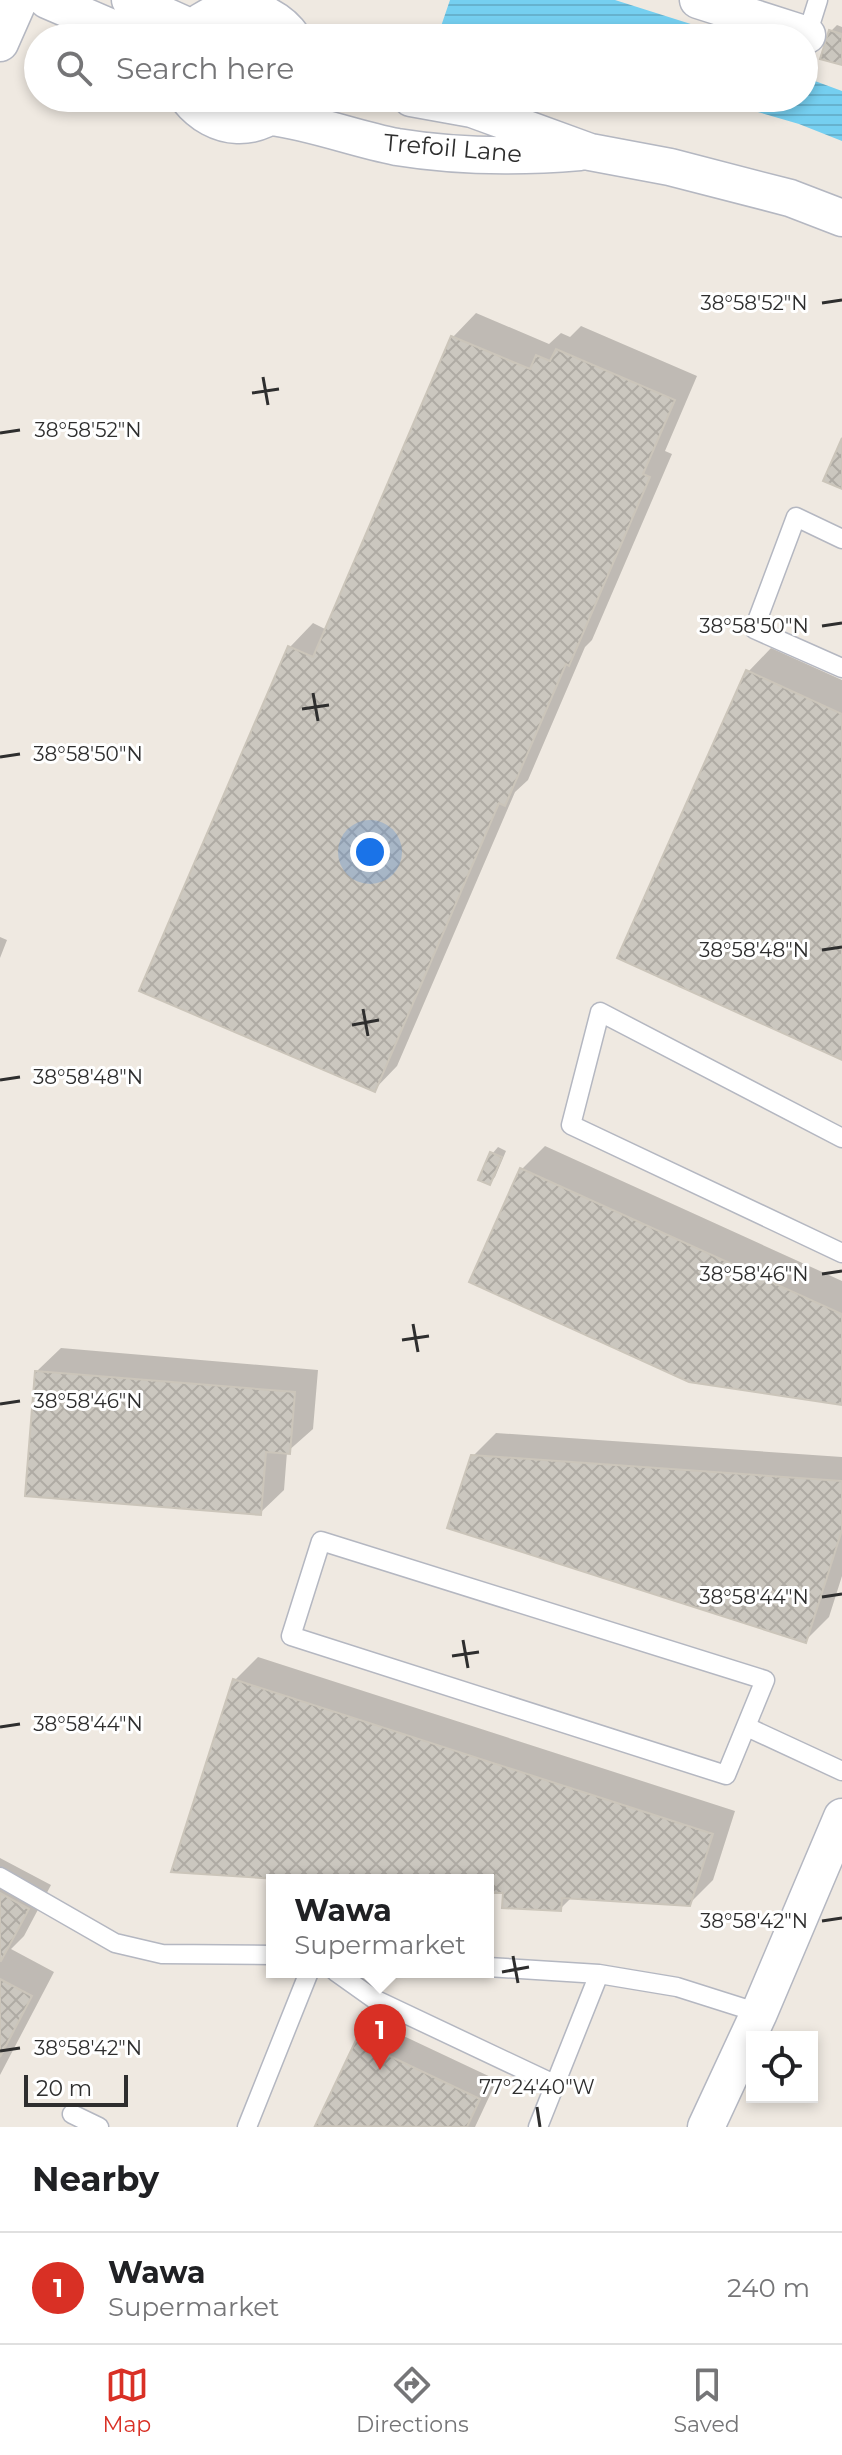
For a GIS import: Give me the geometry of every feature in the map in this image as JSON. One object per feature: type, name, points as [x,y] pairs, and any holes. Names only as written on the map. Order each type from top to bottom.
[{"type":"street","points":[[0,43],[19,0]]},
{"type":"street","points":[[47,0],[103,24]]},
{"type":"street","points":[[130,0],[172,24]]},
{"type":"street","points":[[698,0],[773,24]]},
{"type":"street","points":[[198,24],[214,10],[234,4],[254,6],[273,14],[284,24]]},
{"type":"street","name":"Trefoil Lane","points":[[200,112],[214,121],[234,126],[254,125],[275,112]]},
{"type":"street","name":"Trefoil Lane","points":[[287,112],[300,121],[395,146],[430,151],[530,156],[590,152]]},
{"type":"street","name":"Trefoil Lane","points":[[482,112],[590,152],[670,167],[790,198],[842,218]]},
{"type":"street","points":[[706,2127],[759,2013],[831,1872],[842,1817]]},
{"type":"lane","points":[[810,24],[818,0]]},
{"type":"lane","points":[[842,539],[796,517],[754,629],[842,668]]},
{"type":"lane","points":[[842,1138],[600,1012],[571,1125],[842,1253]]},
{"type":"lane","points":[[321,1541],[765,1680],[747,1727],[726,1775],[291,1636],[321,1541]]},
{"type":"lane","points":[[747,1727],[842,1771]]},
{"type":"lane","points":[[0,1877],[115,1943],[162,1954],[266,1955]]},
{"type":"lane","points":[[494,1967],[599,1974],[677,1987],[759,2013]]},
{"type":"lane","points":[[538,2127],[599,1974]]},
{"type":"lane","points":[[247,2127],[307,1978]]},
{"type":"lane","points":[[344,1978],[374,1999],[556,2085]]},
{"type":"lane","points":[[72,2114],[99,2127]]},
{"type":"water","points":[[450,0],[615,0],[691,24],[442,24]]},
{"type":"water","points":[[818,82],[842,91],[842,141],[758,112],[818,112]]},
{"type":"building","points":[[829,30],[842,34],[842,65],[820,59]]},
{"type":"building","points":[[451,336],[530,369],[536,355],[550,361],[556,349],[675,400],[643,474],[650,477],[569,666],[566,664],[505,806],[499,803],[375,1092],[139,991],[288,646],[313,657]]},
{"type":"building","points":[[842,438],[842,489],[823,481]]},
{"type":"building","points":[[746,670],[842,714],[842,1060],[617,958]]},
{"type":"building","points":[[490,1152],[502,1157],[490,1185],[478,1180]]},
{"type":"building","points":[[520,1168],[842,1314],[842,1405],[689,1382],[469,1282]]},
{"type":"building","points":[[35,1371],[295,1392],[290,1454],[266,1452],[261,1515],[25,1496]]},
{"type":"building","points":[[471,1455],[842,1481],[842,1530],[806,1643],[447,1528]]},
{"type":"building","points":[[233,1679],[713,1834],[690,1906],[562,1898],[561,1911],[502,1908],[503,1893],[494,1893],[494,1874],[266,1874],[266,1878],[171,1872]]},
{"type":"building","points":[[0,1893],[29,1909],[1,1961],[0,1961]]},
{"type":"building","points":[[0,1979],[32,1996],[0,2057]]},
{"type":"building","points":[[356,2040],[480,2099],[467,2127],[315,2126]]},
{"type":"place","name":"Wawa","points":[[380,2070]]}]
